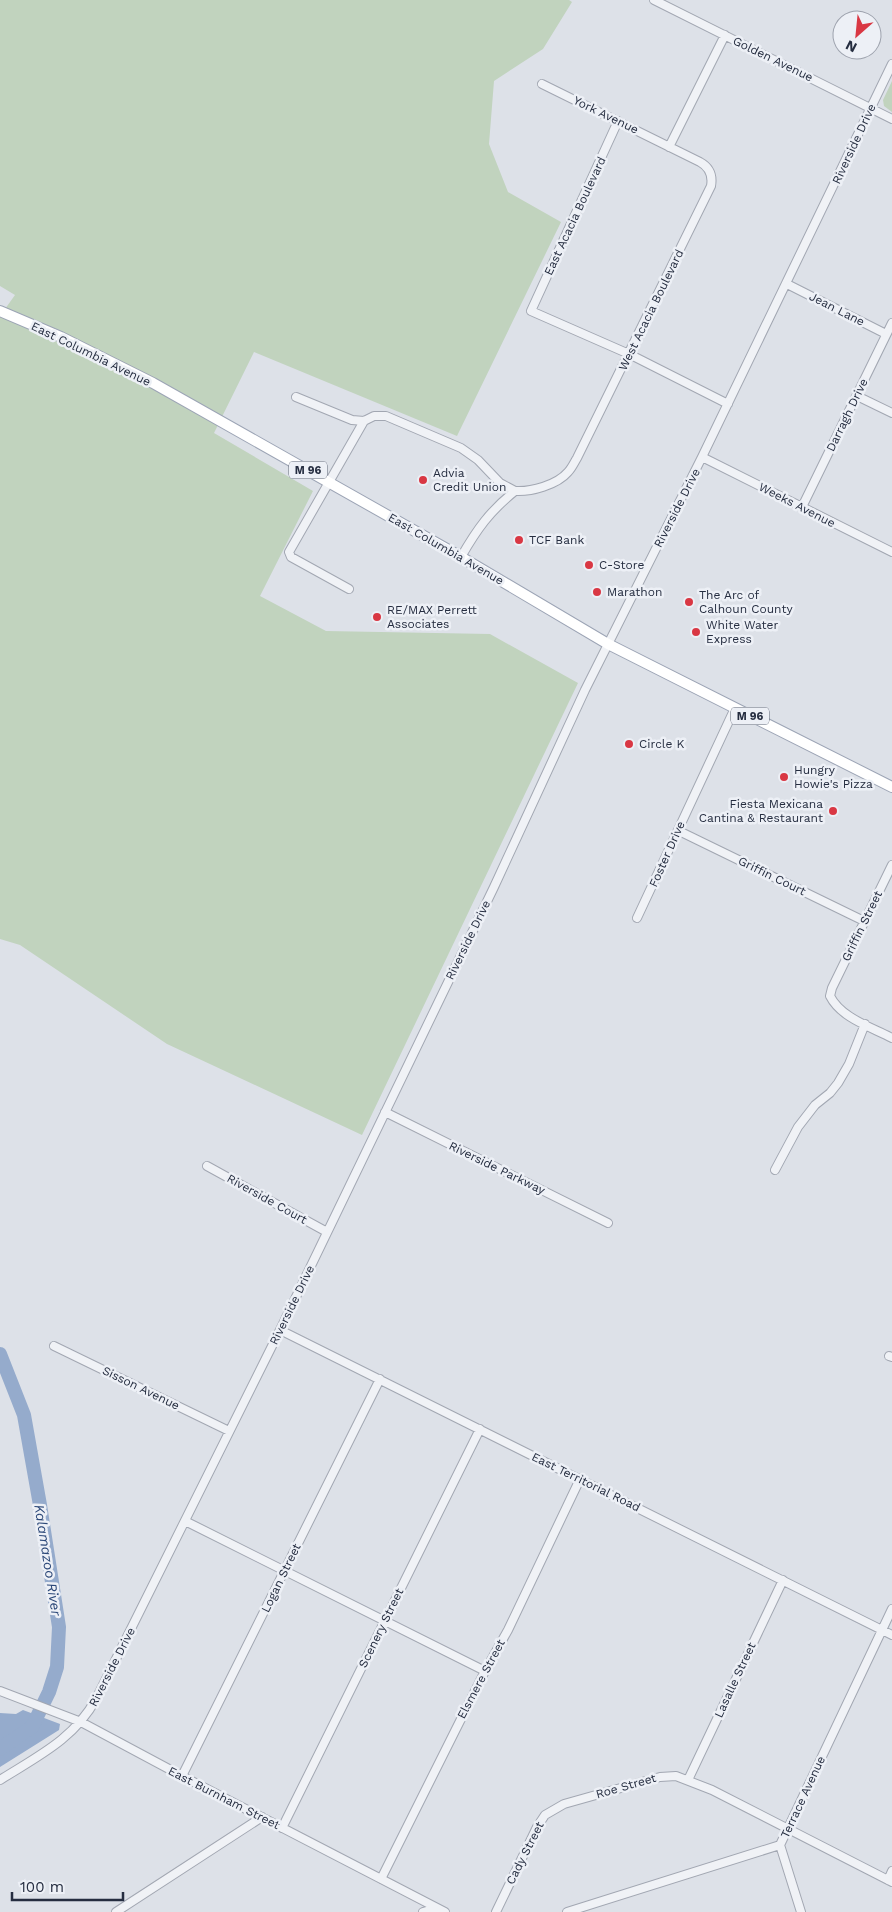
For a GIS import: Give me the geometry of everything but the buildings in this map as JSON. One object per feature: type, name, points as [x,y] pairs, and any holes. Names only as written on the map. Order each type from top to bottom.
[{"type":"main road","name":"East Columbia Avenue","points":[[0,311],[61,337],[153,383],[461,557],[608,644],[892,787]]},
{"type":"street","name":"Golden Avenue","points":[[654,0],[892,118]]},
{"type":"street","points":[[669,147],[725,35]]},
{"type":"street","name":"Riverside Drive","points":[[0,1780],[59,1743],[81,1722],[96,1699],[280,1330],[608,644],[787,284],[892,64]]},
{"type":"street","name":"York Avenue","points":[[542,84],[669,147]]},
{"type":"street","name":"East Acacia Boulevard","points":[[618,122],[531,310],[629,354]]},
{"type":"street","name":"West Acacia Boulevard","points":[[461,557],[482,522],[496,506],[515,491],[554,483],[568,473],[577,458],[711,186],[708,168],[669,147]]},
{"type":"street","name":"Jean Lane","points":[[787,284],[886,334]]},
{"type":"street","name":"Darragh Drive","points":[[802,507],[892,323]]},
{"type":"street","points":[[629,354],[728,404]]},
{"type":"street","points":[[857,396],[892,413]]},
{"type":"street","points":[[296,397],[352,420],[364,421],[374,416],[386,416],[461,448],[478,460],[500,483],[515,491]]},
{"type":"street","points":[[349,589],[291,557],[289,552],[364,421]]},
{"type":"street","name":"Weeks Avenue","points":[[702,457],[892,552]]},
{"type":"street","name":"Foster Drive","points":[[637,918],[736,708]]},
{"type":"street","name":"Griffin Court","points":[[679,831],[864,921]]},
{"type":"street","name":"Griffin Street","points":[[865,1024],[842,1012],[834,1004],[830,996],[832,988],[892,865]]},
{"type":"street","points":[[775,1170],[798,1127],[815,1105],[830,1093],[838,1083],[856,1048],[865,1024],[892,1038]]},
{"type":"street","name":"Riverside Parkway","points":[[385,1112],[608,1223]]},
{"type":"street","name":"Riverside Court","points":[[207,1166],[327,1232]]},
{"type":"street","name":"East Territorial Road","points":[[280,1330],[892,1634]]},
{"type":"street","name":"Sisson Avenue","points":[[54,1346],[229,1431]]},
{"type":"street","name":"Logan Street","points":[[182,1776],[380,1379]]},
{"type":"street","name":"Scenery Street","points":[[282,1828],[480,1429]]},
{"type":"street","name":"Elsmere Street","points":[[381,1879],[484,1671],[508,1630],[580,1479]]},
{"type":"street","points":[[185,1521],[484,1671]]},
{"type":"street","name":"Lasalle Street","points":[[688,1780],[783,1580]]},
{"type":"street","name":"Terrace Avenue","points":[[567,1912],[780,1845],[892,1609]]},
{"type":"street","name":"East Burnham Street","points":[[0,1691],[81,1722],[445,1912]]},
{"type":"street","name":"Roe Street","points":[[564,1804],[660,1777],[670,1776],[688,1780],[712,1790],[890,1881]]},
{"type":"street","name":"Cady Street","points":[[496,1912],[545,1814],[564,1804]]},
{"type":"street","points":[[116,1912],[262,1818]]},
{"type":"street","points":[[780,1845],[801,1912]]},
{"type":"street","points":[[890,1881],[892,1871]]},
{"type":"street","points":[[423,1912],[437,1908]]},
{"type":"green space","points":[[0,0],[569,0],[572,2],[543,49],[494,81],[489,144],[508,192],[561,222],[457,436],[254,352],[214,433],[313,491],[260,596],[326,631],[490,634],[578,683],[362,1135],[167,1044],[20,945],[0,939],[0,316],[15,295],[0,286]]},
{"type":"green space","points":[[892,81],[892,112],[884,106],[883,100]]},
{"type":"water","points":[[23,1710],[60,1724],[59,1730],[0,1767],[0,1713],[16,1714]]},
{"type":"waterway","name":"Kalamazoo River","points":[[0,1354],[24,1415],[59,1627],[57,1667],[49,1692],[32,1727],[0,1749]]},
{"type":"place","name":"Advia Credit Union","points":[[423,480]]},
{"type":"place","name":"TCF Bank","points":[[519,540]]},
{"type":"place","name":"C-Store","points":[[589,565]]},
{"type":"place","name":"Marathon","points":[[597,592]]},
{"type":"place","name":"The Arc of Calhoun County","points":[[689,602]]},
{"type":"place","name":"RE/MAX Perrett Associates","points":[[377,617]]},
{"type":"place","name":"White Water Express","points":[[696,632]]},
{"type":"place","name":"Circle K","points":[[629,744]]},
{"type":"place","name":"Hungry Howie's Pizza","points":[[784,777]]},
{"type":"place","name":"Fiesta Mexicana Cantina & Restaurant","points":[[833,811]]}]
